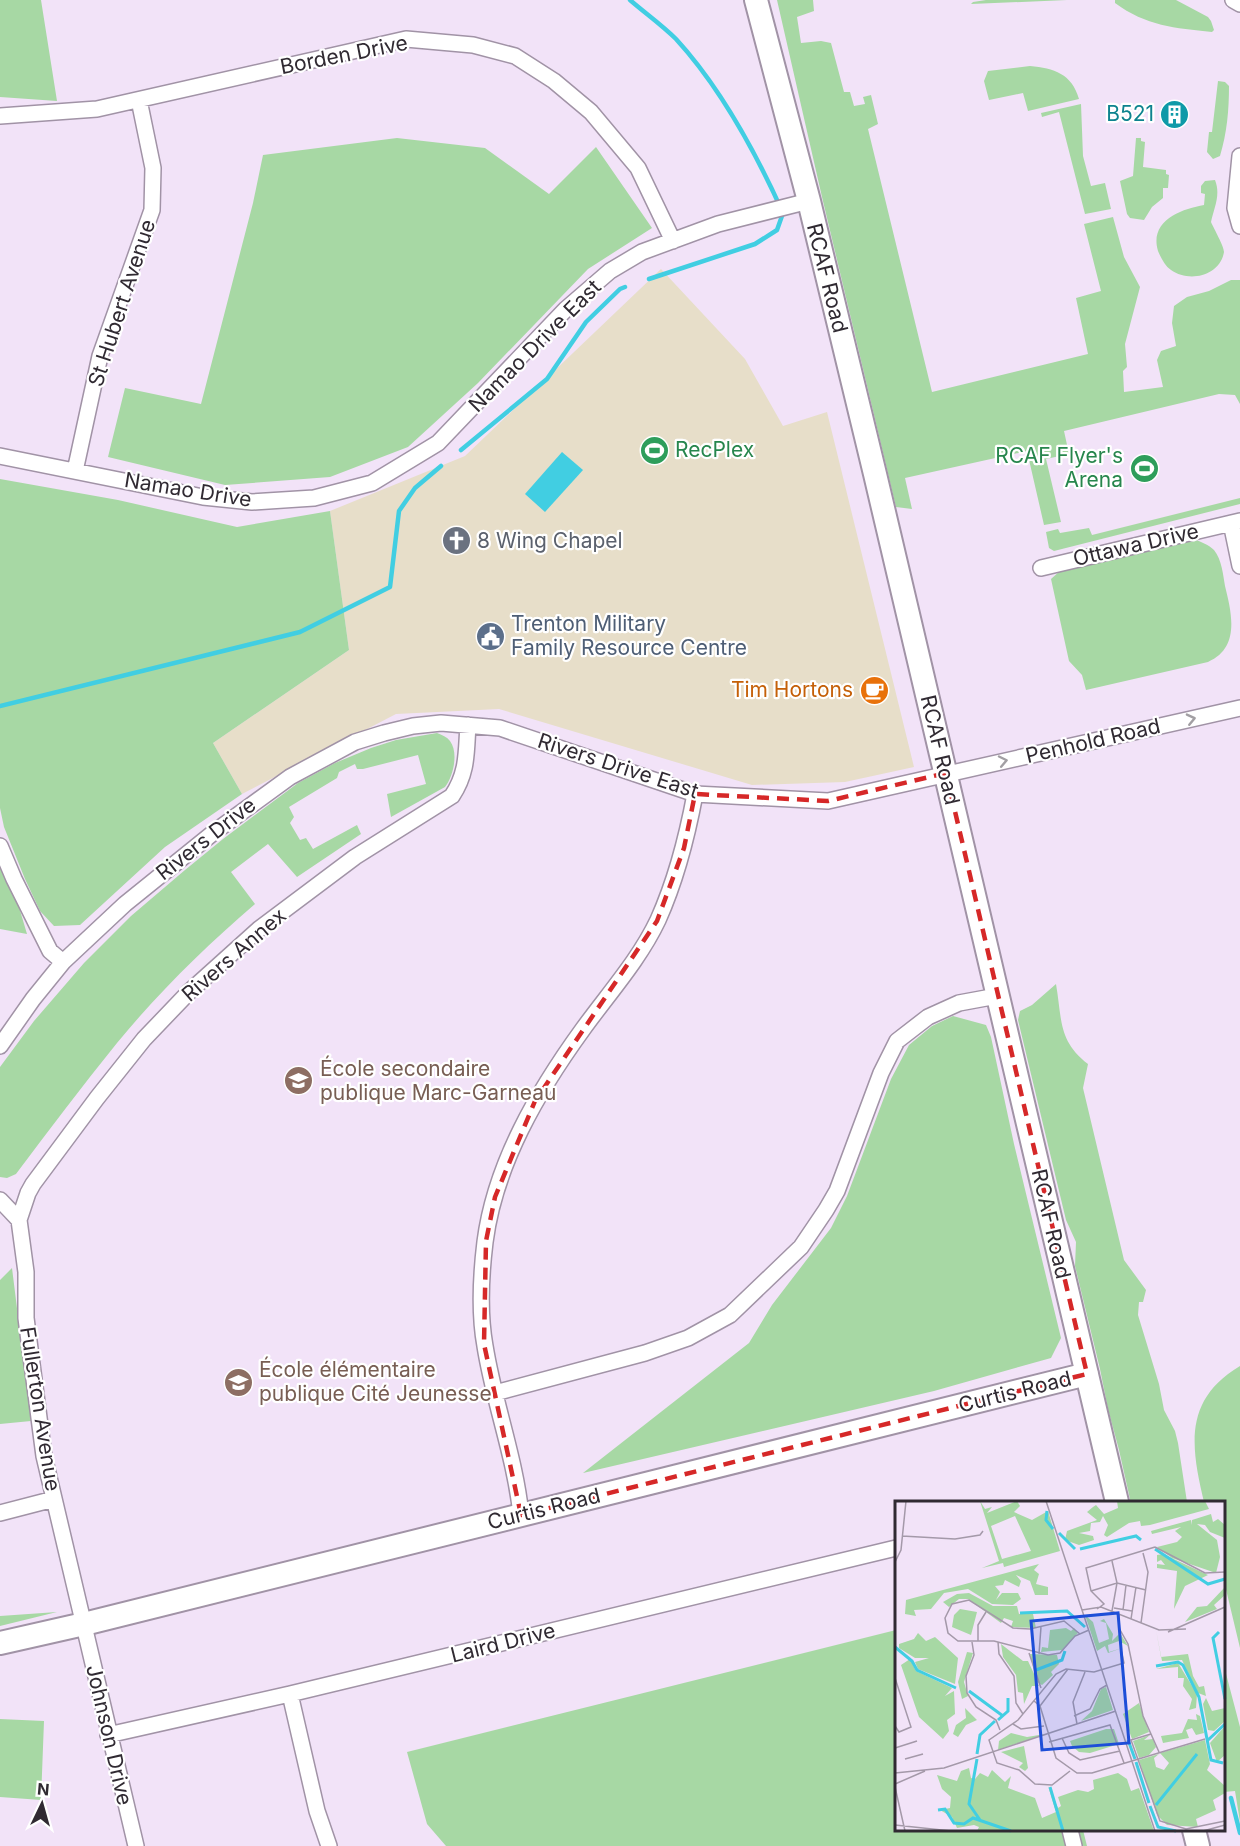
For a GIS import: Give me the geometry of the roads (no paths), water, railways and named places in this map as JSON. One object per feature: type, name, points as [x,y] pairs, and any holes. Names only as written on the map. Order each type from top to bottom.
[{"type":"main road","name":"RCAF Road","points":[[756,0],[800,203],[946,773],[1117,1501]]},
{"type":"main road","name":"Curtis Road","points":[[0,1643],[1087,1374]]},
{"type":"main road","points":[[1194,1831],[1198,1846]]},
{"type":"street","points":[[1233,0],[1240,4]]},
{"type":"street","name":"Borden Drive","points":[[0,116],[97,109],[406,39],[473,45],[515,56],[554,81],[591,112],[638,168],[673,241]]},
{"type":"street","name":"St Hubert Avenue","points":[[75,471],[100,356],[152,210],[153,168],[139,100]]},
{"type":"street","points":[[1240,156],[1235,208],[1240,226]]},
{"type":"street","name":"Namao Drive East","points":[[438,443],[566,309],[610,271],[642,252],[718,224],[800,203]]},
{"type":"street","name":"Namao Drive","points":[[0,456],[203,496],[252,502],[314,498],[372,483],[438,443]]},
{"type":"street","points":[[1236,522],[1240,566]]},
{"type":"street","name":"Ottawa Drive","points":[[1041,568],[1236,522]]},
{"type":"street","name":"Penhold Road","points":[[946,773],[1240,708]]},
{"type":"street","name":"Rivers Drive","points":[[0,1046],[33,999],[63,962],[125,904],[221,826],[290,777],[355,742],[384,733],[413,726],[441,723],[468,725]]},
{"type":"street","name":"Rivers Drive East","points":[[468,725],[500,728],[521,734],[695,794],[828,801],[946,773]]},
{"type":"street","name":"Rivers Annex","points":[[19,1220],[33,1184],[97,1098],[144,1039],[189,992],[259,929],[355,857],[452,796],[461,782],[465,766],[468,725]]},
{"type":"street","points":[[521,1515],[518,1484],[484,1344],[482,1297],[486,1240],[495,1197],[507,1162],[535,1101],[583,1029],[612,993],[657,921],[684,848],[695,794]]},
{"type":"street","points":[[0,846],[50,951],[63,962]]},
{"type":"street","points":[[495,1393],[645,1353],[688,1338],[730,1315],[801,1247],[826,1210],[837,1191],[881,1073],[897,1041],[928,1017],[959,1003],[997,996]]},
{"type":"street","points":[[0,1200],[19,1220]]},
{"type":"street","name":"Fullerton Avenue","points":[[19,1220],[26,1272],[26,1318],[39,1425],[84,1624]]},
{"type":"street","points":[[0,1513],[54,1499]]},
{"type":"street","name":"Laird Drive","points":[[108,1735],[290,1694],[895,1548]]},
{"type":"street","name":"Johnson Drive","points":[[84,1624],[135,1846]]},
{"type":"street","points":[[290,1694],[317,1811],[329,1846]]},
{"type":"street","points":[[1070,1831],[1074,1846]]},
{"type":"water","points":[[562,452],[583,470],[545,512],[525,494]]},
{"type":"waterway","points":[[630,0],[676,39],[707,78],[749,144],[783,213],[777,230],[755,244],[649,279]]},
{"type":"waterway","points":[[461,450],[547,379],[586,322],[620,289],[625,287]]},
{"type":"waterway","points":[[0,706],[300,632],[390,587],[399,511],[415,488],[441,466]]},
{"type":"waterway","points":[[1231,1798],[1240,1833]]},
{"type":"place","name":"B521","points":[[1175,114]]},
{"type":"place","name":"RecPlex","points":[[654,450]]},
{"type":"place","name":"RCAF Flyer's Arena","points":[[1144,468]]},
{"type":"place","name":"8 Wing Chapel","points":[[456,541]]},
{"type":"place","name":"Trenton Military Family Resource Centre","points":[[490,636]]},
{"type":"place","name":"Tim Hortons","points":[[874,690]]},
{"type":"place","name":"École secondaire publique Marc-Garneau","points":[[299,1081]]},
{"type":"place","name":"École élémentaire publique Cité Jeunesse","points":[[238,1382]]}]
